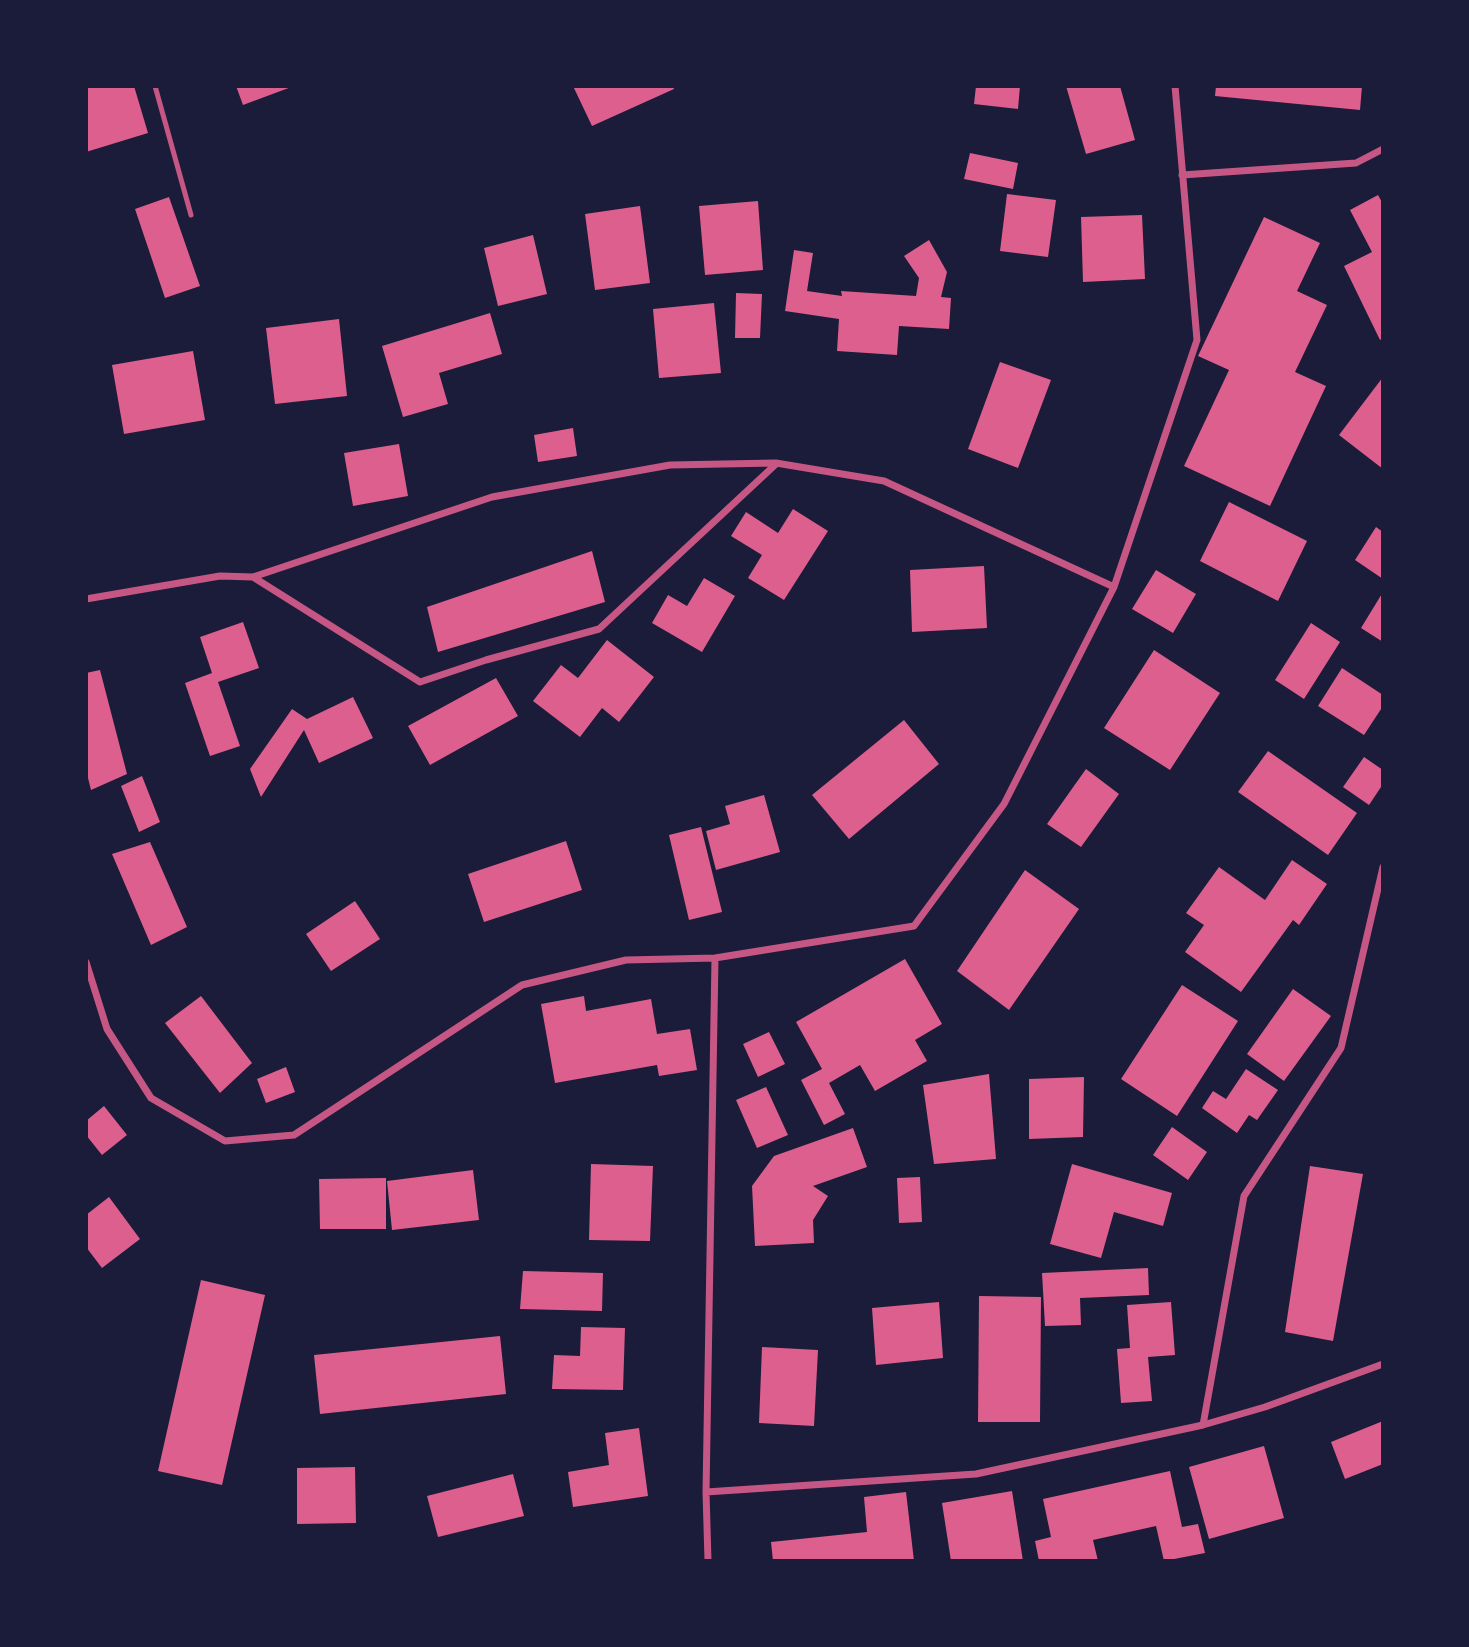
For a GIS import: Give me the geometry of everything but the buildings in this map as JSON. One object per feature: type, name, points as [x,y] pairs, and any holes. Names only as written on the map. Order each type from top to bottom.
[{"type":"street","points":[[86,962],[107,1029],[151,1098],[225,1141],[294,1135],[522,985],[626,960],[715,958],[914,926],[1004,804],[1114,587],[1197,340],[1175,86]]},
{"type":"street","points":[[1182,175],[1356,163],[1383,149]]},
{"type":"street","points":[[86,598],[220,576],[253,577],[492,498],[670,465],[776,463],[884,481],[1114,587]]},
{"type":"street","points":[[253,577],[420,682],[486,660],[598,629],[776,463]]},
{"type":"street","points":[[1203,1425],[1244,1196],[1341,1048],[1383,867]]},
{"type":"street","points":[[708,1561],[706,1492],[715,958]]},
{"type":"street","points":[[706,1492],[976,1474],[1203,1425],[1265,1407],[1383,1364]]},
{"type":"lane","points":[[155,86],[191,215]]}]
